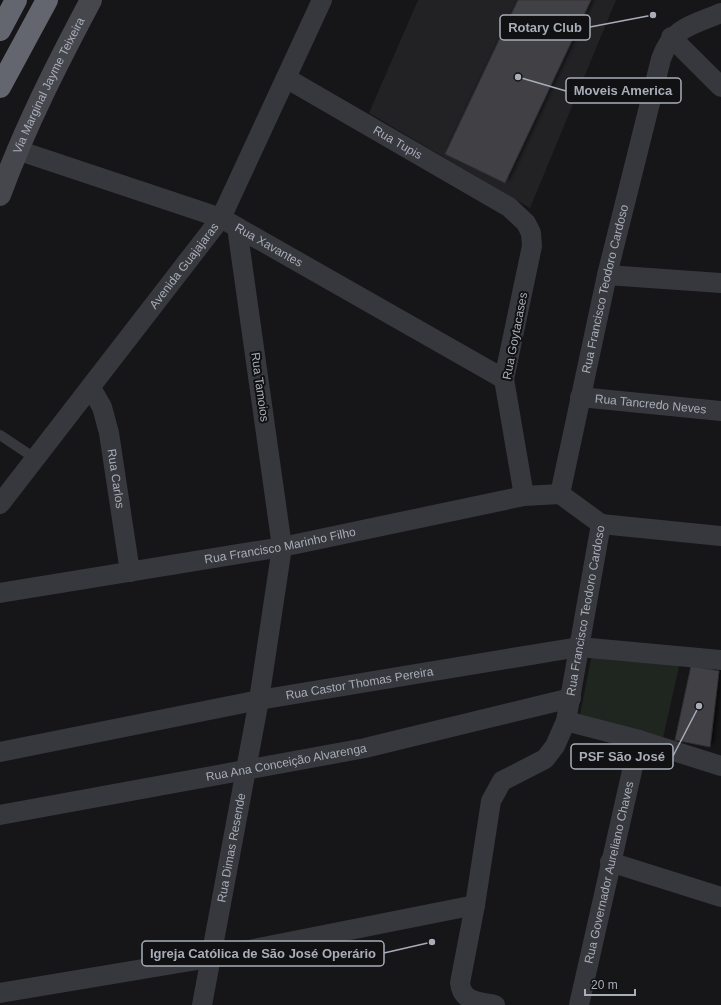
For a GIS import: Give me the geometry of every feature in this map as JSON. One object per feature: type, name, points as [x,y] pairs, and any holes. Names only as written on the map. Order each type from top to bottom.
[{"type":"highway","points":[[0,30],[16,0]]},
{"type":"highway","points":[[0,87],[47,0]]},
{"type":"main road","name":"Via Marginal Jayme Teixeira","points":[[0,195],[17,150],[51,76],[91,0]]},
{"type":"street","name":"Avenida Guajajaras","points":[[0,504],[92,388],[229,223],[286,78],[322,0]]},
{"type":"street","points":[[721,13],[686,28],[671,37],[721,87]]},
{"type":"street","name":"Rua Francisco Teodoro Cardoso","points":[[490,1004],[467,999],[460,990],[460,983],[475,905],[491,801],[495,790],[502,781],[512,774],[544,758],[555,746],[566,721],[600,524],[560,494],[607,275],[661,59],[671,37]]},
{"type":"street","name":"Rua Tupis","points":[[286,78],[509,207]]},
{"type":"street","name":"Rua Xavantes","points":[[17,150],[229,223],[504,380]]},
{"type":"street","name":"Rua Goytacases","points":[[509,207],[526,223],[531,233],[532,246],[504,380],[524,496]]},
{"type":"street","name":"Rua Tamoios","points":[[229,223],[282,547]]},
{"type":"street","points":[[607,275],[721,283]]},
{"type":"street","name":"Rua Carlos","points":[[92,388],[102,407],[109,433],[130,572]]},
{"type":"street","name":"Rua Tancredo Neves","points":[[580,397],[721,411]]},
{"type":"street","name":"Rua Francisco Marinho Filho","points":[[0,592],[282,547],[524,496],[560,494]]},
{"type":"street","points":[[600,524],[721,536]]},
{"type":"street","name":"Rua Dimas Resende","points":[[202,1005],[209,958],[244,771],[259,700],[282,547]]},
{"type":"street","name":"Rua Castor Thomas Pereira","points":[[0,752],[259,700],[579,647],[721,660]]},
{"type":"street","name":"Rua Ana Conceição Alvarenga","points":[[0,815],[365,748],[571,698]]},
{"type":"street","points":[[566,721],[639,740],[721,766]]},
{"type":"street","name":"Rua Governador Aureliano Chaves","points":[[579,1005],[610,862],[639,740]]},
{"type":"street","points":[[610,862],[721,897]]},
{"type":"street","points":[[0,993],[209,958],[475,905]]},
{"type":"lane","points":[[0,435],[36,459]]},
{"type":"shaded area","points":[[418,0],[616,0],[530,208],[369,113]]},
{"type":"shaded area","points":[[592,654],[680,662],[663,738],[580,715]]},
{"type":"building","points":[[518,0],[591,0],[505,183],[445,154]]},
{"type":"building","points":[[691,666],[719,671],[710,747],[675,740]]},
{"type":"place","name":"Rotary Club","points":[[653,15]]},
{"type":"place","name":"Moveis America","points":[[518,77]]},
{"type":"place","name":"PSF São José","points":[[699,706]]},
{"type":"place","name":"Igreja Católica de São José Operário","points":[[432,942]]}]
